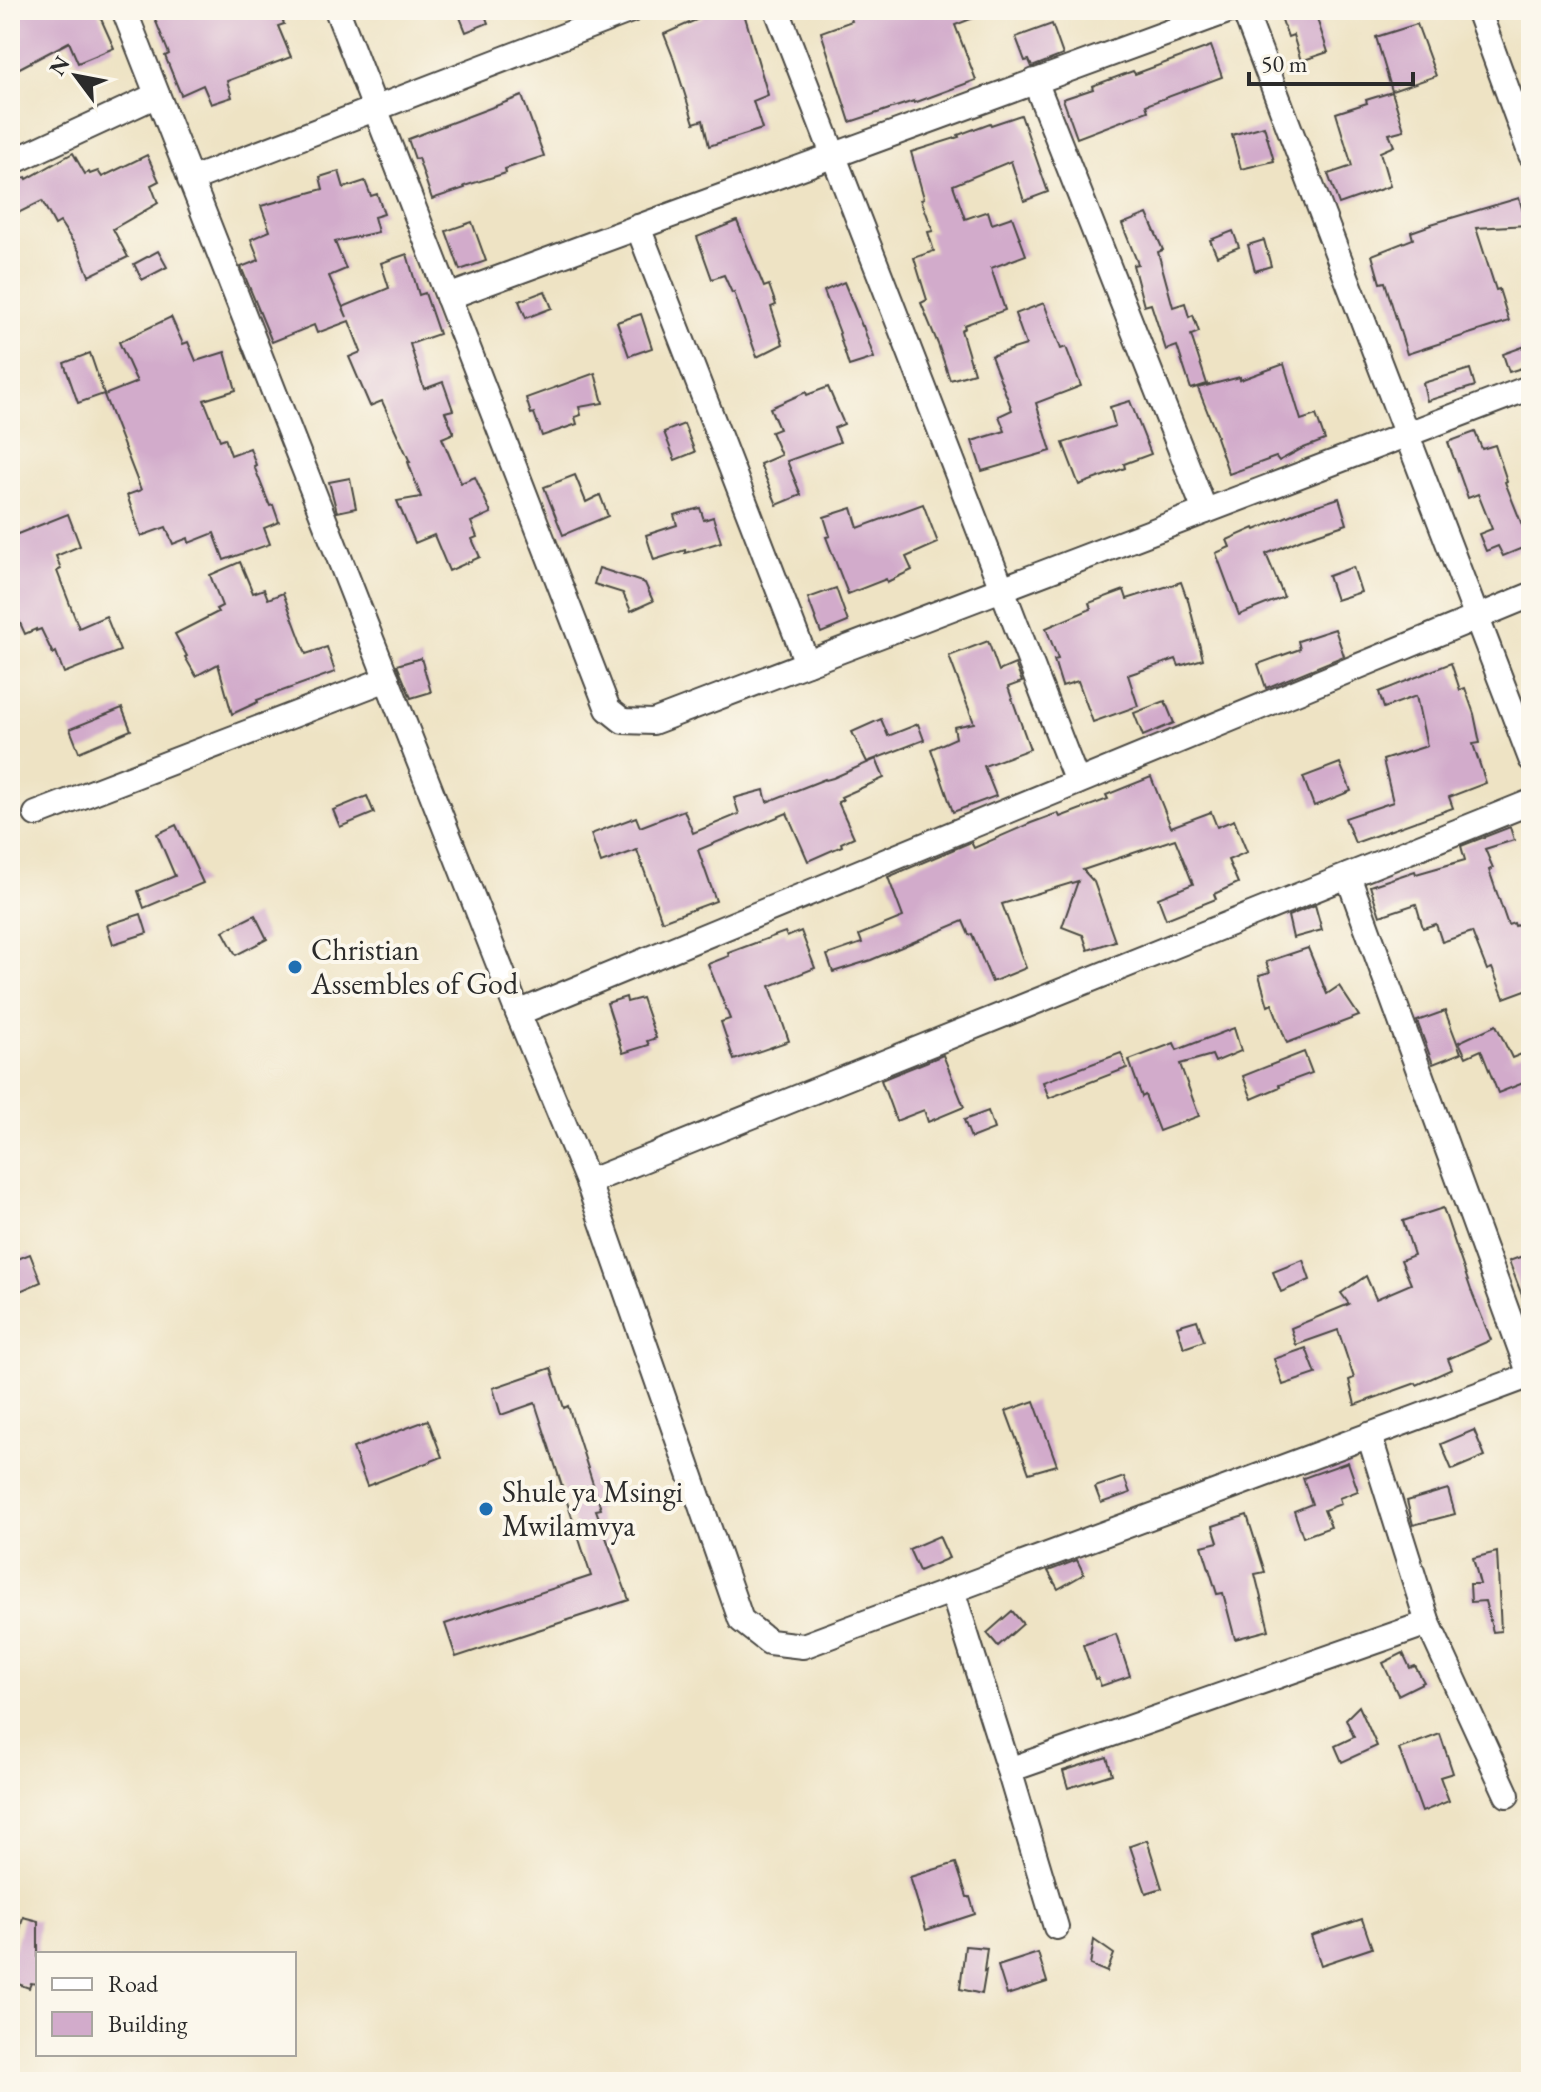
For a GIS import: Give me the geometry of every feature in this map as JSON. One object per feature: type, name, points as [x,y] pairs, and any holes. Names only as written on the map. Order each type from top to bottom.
[{"type":"street","points":[[124,10],[518,1013],[588,1182],[741,1620],[769,1642],[803,1646],[1531,1375],[1348,876]]},
{"type":"street","points":[[337,10],[608,709],[623,721],[653,722],[1531,387]]},
{"type":"street","points":[[190,180],[631,10]]},
{"type":"street","points":[[777,10],[1077,782]]},
{"type":"street","points":[[448,297],[1230,10]]},
{"type":"street","points":[[1244,10],[1531,759]]},
{"type":"street","points":[[1478,10],[1531,155]]},
{"type":"street","points":[[1035,81],[1205,511]]},
{"type":"street","points":[[10,163],[157,95]]},
{"type":"street","points":[[638,227],[807,663]]},
{"type":"street","points":[[518,1013],[1531,595]]},
{"type":"street","points":[[36,814],[387,679]]},
{"type":"street","points":[[588,1182],[1531,802]]},
{"type":"street","points":[[1369,1435],[1428,1623],[1507,1795]]},
{"type":"street","points":[[952,1590],[1056,1927]]},
{"type":"street","points":[[1009,1770],[1428,1623]]},
{"type":"building","points":[[29,10],[97,10],[114,48],[78,63],[69,42],[10,73],[10,19]]},
{"type":"building","points":[[178,10],[279,10],[284,24],[278,26],[291,57],[227,81],[232,97],[211,104],[203,85],[181,95],[165,56],[169,54],[155,19]]},
{"type":"building","points":[[457,10],[483,10],[488,23],[466,32]]},
{"type":"building","points":[[719,10],[743,10],[768,95],[753,101],[762,129],[709,146],[703,120],[694,123],[664,34]]},
{"type":"building","points":[[847,10],[989,10],[955,25],[976,80],[850,122],[821,32],[852,21]]},
{"type":"building","points":[[1314,10],[1328,52],[1301,61],[1293,35],[1288,37],[1281,17]]},
{"type":"building","points":[[1052,24],[1063,55],[1032,67],[1029,60],[1025,61],[1016,37]]},
{"type":"building","points":[[1417,24],[1436,76],[1392,91],[1376,37]]},
{"type":"building","points":[[1211,46],[1222,77],[1146,105],[1148,111],[1077,138],[1063,99],[1133,71],[1135,74]]},
{"type":"building","points":[[1392,92],[1404,130],[1389,134],[1394,146],[1380,152],[1390,186],[1339,204],[1328,174],[1352,166],[1336,113]]},
{"type":"building","points":[[522,96],[544,156],[432,199],[408,139]]},
{"type":"building","points":[[1021,115],[1048,192],[1024,201],[1011,161],[953,185],[965,219],[988,211],[992,224],[1012,217],[1026,255],[991,268],[1005,310],[964,325],[965,328],[961,330],[974,373],[950,380],[921,303],[927,300],[914,258],[934,251],[928,232],[933,231],[921,199],[924,198],[911,152]]},
{"type":"building","points":[[1264,126],[1274,161],[1241,169],[1232,135]]},
{"type":"building","points":[[73,153],[85,174],[98,171],[102,177],[147,155],[159,181],[151,185],[158,203],[113,229],[128,257],[89,276],[79,251],[60,222],[55,225],[42,201],[10,217],[10,185]]},
{"type":"building","points":[[339,171],[344,188],[365,181],[371,196],[377,194],[384,214],[374,217],[378,232],[335,242],[346,269],[329,276],[347,317],[343,307],[389,288],[381,263],[407,254],[419,295],[425,293],[439,334],[410,344],[424,389],[443,382],[453,410],[445,412],[454,433],[442,438],[461,483],[475,477],[491,513],[471,522],[477,537],[472,539],[480,557],[449,571],[434,535],[415,543],[397,501],[421,497],[410,462],[382,401],[370,406],[349,357],[361,352],[349,321],[317,333],[314,325],[272,342],[241,267],[259,260],[251,239],[270,231],[261,206],[323,189],[320,177]]},
{"type":"building","points":[[1519,198],[1527,225],[1476,228],[1509,321],[1407,354],[1385,282],[1380,283],[1372,255],[1413,239],[1411,232],[1431,224]]},
{"type":"building","points":[[1147,214],[1163,250],[1158,252],[1173,307],[1185,303],[1189,317],[1193,315],[1199,332],[1191,335],[1207,384],[1191,389],[1177,346],[1166,350],[1151,304],[1144,306],[1133,265],[1138,264],[1122,224]]},
{"type":"building","points":[[737,221],[764,287],[769,285],[776,305],[771,307],[783,344],[757,357],[734,292],[724,275],[712,279],[697,237]]},
{"type":"building","points":[[472,222],[486,261],[460,270],[446,231]]},
{"type":"building","points":[[1233,231],[1239,247],[1217,256],[1210,240]]},
{"type":"building","points":[[1264,240],[1271,266],[1255,271],[1248,245]]},
{"type":"building","points":[[158,251],[167,267],[142,280],[134,264]]},
{"type":"building","points":[[844,282],[874,358],[849,366],[824,291]]},
{"type":"building","points":[[545,291],[552,308],[526,318],[519,301]]},
{"type":"building","points":[[1044,303],[1061,349],[1066,347],[1081,386],[1036,403],[1051,451],[982,471],[972,441],[1005,431],[999,416],[1012,410],[991,356],[1026,345],[1015,314]]},
{"type":"building","points":[[641,314],[652,348],[629,356],[617,322]]},
{"type":"building","points":[[171,317],[183,344],[188,342],[196,361],[225,352],[236,390],[204,400],[220,440],[225,438],[231,455],[250,448],[254,466],[279,522],[264,528],[270,544],[224,560],[214,533],[189,543],[188,538],[173,544],[166,527],[141,536],[127,495],[141,490],[104,395],[137,382],[119,342]]},
{"type":"building","points":[[1531,344],[1531,365],[1509,372],[1503,354]]},
{"type":"building","points":[[90,353],[104,394],[78,403],[64,363]]},
{"type":"building","points":[[1284,364],[1301,420],[1316,415],[1325,440],[1279,461],[1276,457],[1229,474],[1198,388],[1240,377],[1240,380]]},
{"type":"building","points":[[1470,369],[1475,386],[1427,401],[1423,383]]},
{"type":"building","points":[[595,373],[603,403],[579,407],[581,415],[575,417],[577,424],[542,436],[526,398]]},
{"type":"building","points":[[828,387],[844,424],[834,428],[840,442],[787,461],[801,495],[777,505],[760,464],[781,455],[771,432],[779,429],[770,408],[806,392],[807,395]]},
{"type":"building","points":[[1130,401],[1151,454],[1124,464],[1125,468],[1079,485],[1063,443],[1115,426],[1110,407]]},
{"type":"building","points":[[684,424],[695,452],[675,460],[664,432]]},
{"type":"building","points":[[1475,432],[1482,449],[1495,445],[1505,482],[1530,545],[1503,556],[1498,546],[1486,551],[1479,534],[1492,529],[1478,494],[1468,498],[1448,442]]},
{"type":"building","points":[[575,475],[586,502],[600,495],[608,516],[563,535],[544,487]]},
{"type":"building","points":[[350,478],[356,508],[337,512],[329,482]]},
{"type":"building","points":[[1339,498],[1347,524],[1266,554],[1284,597],[1239,615],[1216,553],[1230,547],[1227,540]]},
{"type":"building","points":[[923,504],[938,543],[906,557],[912,570],[887,582],[886,579],[848,594],[826,537],[830,536],[824,517],[852,508],[858,528]]},
{"type":"building","points":[[700,508],[704,520],[713,517],[721,542],[654,560],[646,535],[677,525],[674,515]]},
{"type":"building","points":[[68,514],[80,546],[56,556],[61,569],[57,571],[79,628],[106,616],[120,651],[64,673],[56,652],[53,654],[41,629],[25,634],[10,601],[10,537]]},
{"type":"building","points":[[240,562],[253,593],[264,589],[268,599],[283,593],[306,654],[327,647],[335,672],[257,700],[232,714],[218,664],[196,676],[175,634],[218,612],[216,609],[222,606],[210,575]]},
{"type":"building","points":[[1353,567],[1361,592],[1336,600],[1328,576]]},
{"type":"building","points":[[599,568],[645,583],[653,601],[631,611],[623,593],[594,584]]},
{"type":"building","points":[[1181,582],[1203,659],[1179,666],[1176,659],[1128,675],[1138,706],[1093,722],[1078,681],[1062,686],[1054,660],[1058,659],[1046,628],[1091,609],[1089,603],[1124,590],[1127,599]]},
{"type":"building","points":[[836,588],[848,622],[821,633],[808,598]]},
{"type":"building","points":[[1335,629],[1344,656],[1266,688],[1258,664],[1300,649],[1298,641]]},
{"type":"building","points":[[988,641],[999,671],[1015,664],[1022,682],[1008,687],[1030,749],[984,766],[996,796],[953,812],[931,749],[956,738],[954,727],[974,723],[949,656]]},
{"type":"building","points":[[421,658],[431,692],[411,698],[397,665]]},
{"type":"building","points":[[1451,663],[1460,690],[1465,688],[1474,714],[1480,743],[1473,744],[1486,783],[1449,797],[1453,808],[1355,843],[1345,818],[1393,802],[1383,760],[1427,746],[1416,696],[1384,708],[1379,692]]},
{"type":"building","points":[[1165,701],[1174,723],[1143,736],[1134,713]]},
{"type":"building","points":[[122,708],[131,730],[79,752],[70,729]]},
{"type":"building","points":[[881,719],[888,736],[918,724],[924,740],[867,762],[852,732]]},
{"type":"building","points":[[876,759],[884,778],[841,797],[843,800],[838,802],[854,837],[841,843],[842,846],[808,861],[787,813],[698,850],[716,901],[662,921],[637,850],[601,863],[591,834],[636,817],[640,827],[684,810],[693,833],[739,814],[734,798],[764,790],[767,802]]},
{"type":"building","points":[[1340,763],[1351,791],[1314,806],[1303,777]]},
{"type":"building","points":[[1151,777],[1171,827],[1211,812],[1217,827],[1234,820],[1247,852],[1228,860],[1238,883],[1214,894],[1216,899],[1166,919],[1158,898],[1193,884],[1175,839],[1083,870],[1094,882],[1115,941],[1088,950],[1083,935],[1062,927],[1078,881],[1002,904],[1026,968],[992,982],[972,934],[969,935],[963,921],[871,960],[833,972],[827,955],[862,943],[859,935],[903,917],[888,877],[971,842],[974,848],[1058,813],[1060,817],[1108,799],[1106,795]]},
{"type":"building","points":[[367,796],[374,813],[340,827],[333,810]]},
{"type":"building","points":[[176,825],[203,883],[144,908],[138,891],[175,876],[157,834]]},
{"type":"building","points":[[1510,827],[1514,840],[1485,849],[1508,925],[1514,923],[1515,926],[1531,920],[1531,988],[1504,998],[1492,968],[1487,970],[1472,932],[1442,942],[1436,924],[1423,928],[1416,904],[1380,916],[1370,886],[1415,871],[1416,874],[1465,860],[1461,846]]},
{"type":"building","points":[[1315,905],[1322,930],[1293,938],[1288,916]]},
{"type":"building","points":[[141,914],[147,933],[113,944],[107,925]]},
{"type":"building","points":[[255,915],[267,939],[236,955],[223,931]]},
{"type":"building","points":[[801,931],[815,968],[770,986],[789,1041],[734,1060],[721,1022],[730,1019],[708,964],[729,956],[728,953],[785,932],[787,937]]},
{"type":"building","points":[[1308,948],[1327,994],[1339,986],[1359,1016],[1287,1043],[1272,1004],[1268,1006],[1259,975],[1270,972],[1266,962]]},
{"type":"building","points":[[626,997],[627,1002],[642,998],[656,1038],[647,1041],[649,1045],[623,1053],[607,1003]]},
{"type":"building","points":[[1445,1011],[1461,1053],[1433,1064],[1417,1021]]},
{"type":"building","points":[[1496,1025],[1512,1058],[1524,1053],[1531,1072],[1531,1080],[1498,1093],[1481,1050],[1466,1057],[1459,1042]]},
{"type":"building","points":[[1234,1028],[1241,1051],[1215,1062],[1212,1055],[1180,1064],[1199,1116],[1159,1131],[1145,1095],[1142,1097],[1129,1060],[1174,1043],[1177,1050]]},
{"type":"building","points":[[1304,1052],[1312,1073],[1252,1099],[1243,1076]]},
{"type":"building","points":[[1121,1053],[1127,1068],[1049,1098],[1043,1082]]},
{"type":"building","points":[[943,1055],[964,1107],[928,1122],[924,1110],[896,1121],[881,1080]]},
{"type":"building","points":[[988,1111],[994,1129],[971,1138],[964,1120]]},
{"type":"building","points":[[1443,1208],[1491,1340],[1448,1359],[1452,1369],[1417,1385],[1355,1405],[1349,1380],[1354,1378],[1338,1330],[1296,1345],[1291,1328],[1349,1304],[1341,1293],[1366,1276],[1376,1299],[1411,1284],[1401,1260],[1414,1255],[1403,1221]]},
{"type":"building","points":[[1531,1253],[1531,1314],[1529,1314],[1509,1261]]},
{"type":"building","points":[[30,1254],[41,1282],[20,1291],[10,1262]]},
{"type":"building","points":[[1303,1260],[1310,1280],[1281,1292],[1273,1272]]},
{"type":"building","points":[[1197,1320],[1204,1341],[1184,1348],[1177,1326]]},
{"type":"building","points":[[1306,1348],[1316,1374],[1283,1385],[1274,1359]]},
{"type":"building","points":[[551,1368],[564,1408],[568,1406],[601,1509],[596,1510],[629,1600],[456,1657],[445,1624],[591,1576],[535,1403],[501,1415],[493,1388]]},
{"type":"building","points":[[1034,1401],[1057,1465],[1029,1473],[1006,1411]]},
{"type":"building","points":[[428,1420],[442,1457],[367,1486],[353,1448]]},
{"type":"building","points":[[1474,1430],[1485,1456],[1452,1470],[1441,1444]]},
{"type":"building","points":[[1348,1462],[1358,1491],[1339,1498],[1341,1504],[1324,1510],[1331,1527],[1303,1537],[1294,1511],[1312,1504],[1303,1478]]},
{"type":"building","points":[[1124,1477],[1130,1493],[1101,1503],[1095,1487]]},
{"type":"building","points":[[1448,1489],[1455,1514],[1413,1525],[1407,1501]]},
{"type":"building","points":[[1247,1515],[1265,1572],[1255,1574],[1269,1630],[1235,1639],[1223,1593],[1217,1594],[1202,1546],[1218,1542],[1213,1526]]},
{"type":"building","points":[[939,1536],[949,1558],[919,1571],[909,1549]]},
{"type":"building","points":[[1497,1552],[1501,1631],[1493,1632],[1485,1601],[1471,1602],[1470,1584],[1480,1584],[1473,1558]]},
{"type":"building","points":[[1077,1560],[1084,1574],[1058,1589],[1048,1571]]},
{"type":"building","points":[[1012,1611],[1023,1624],[998,1646],[987,1633]]},
{"type":"building","points":[[1116,1634],[1130,1676],[1101,1686],[1098,1678],[1095,1679],[1083,1645]]},
{"type":"building","points":[[1403,1653],[1410,1668],[1415,1666],[1424,1682],[1398,1695],[1383,1663]]},
{"type":"building","points":[[1359,1706],[1377,1746],[1342,1762],[1335,1746],[1354,1737],[1346,1719]]},
{"type":"building","points":[[1440,1734],[1453,1773],[1440,1777],[1449,1801],[1422,1812],[1399,1749]]},
{"type":"building","points":[[1107,1757],[1112,1774],[1068,1788],[1063,1771]]},
{"type":"building","points":[[1147,1840],[1162,1888],[1146,1893],[1130,1846]]},
{"type":"building","points":[[956,1863],[975,1914],[926,1930],[910,1877]]},
{"type":"building","points":[[23,1917],[38,1921],[36,1984],[31,1983],[29,1988],[10,1981],[10,1947],[15,1949]]},
{"type":"building","points":[[1362,1919],[1372,1948],[1321,1965],[1311,1936]]},
{"type":"building","points":[[1094,1940],[1114,1954],[1107,1972],[1090,1965]]},
{"type":"building","points":[[965,1946],[987,1948],[982,1994],[960,1989]]},
{"type":"building","points":[[1038,1953],[1047,1982],[1007,1995],[998,1966]]},
{"type":"place","name":"Christian Assembles of God","points":[[295,967]]},
{"type":"place","name":"Shule ya Msingi Mwilamvya","points":[[486,1509]]}]
